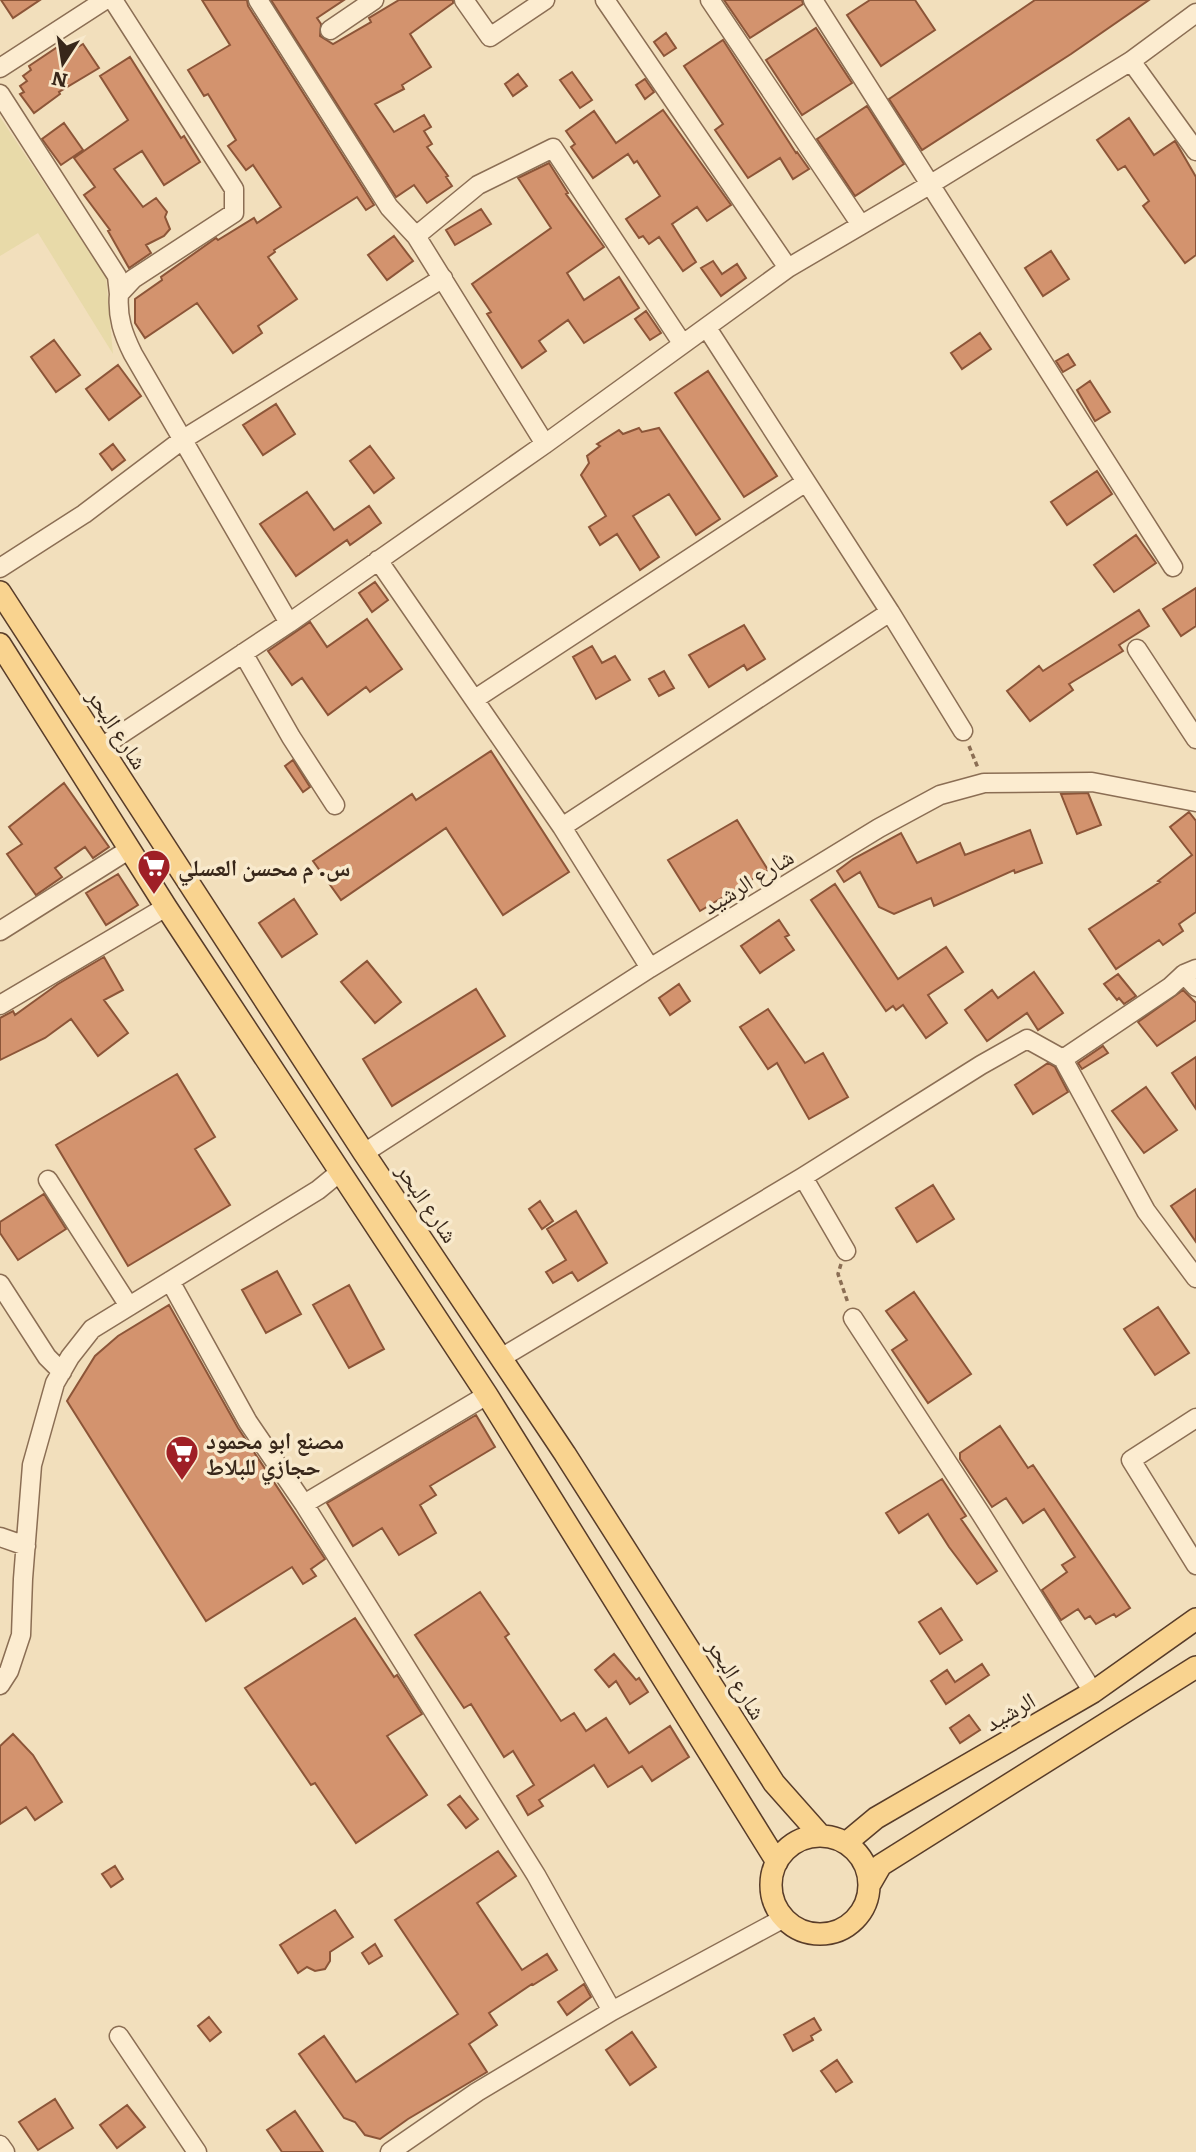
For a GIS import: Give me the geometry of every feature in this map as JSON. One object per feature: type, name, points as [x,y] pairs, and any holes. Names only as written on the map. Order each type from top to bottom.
[{"type":"main road","name":"شارع البحر","points":[[0,592],[364,1153],[565,1454],[774,1783],[821,1836]]},
{"type":"main road","points":[[0,644],[166,907],[487,1395],[777,1862]]},
{"type":"main road","points":[[236,1013],[261,995]]},
{"type":"main road","name":"الرشيد","points":[[846,1843],[876,1818],[1093,1692],[1196,1619]]},
{"type":"main road","points":[[870,1884],[862,1861],[846,1843],[821,1836],[804,1839],[788,1848],[777,1862],[772,1876],[772,1891],[784,1918],[810,1933],[836,1931],[858,1917],[865,1906],[870,1884],[881,1865],[1196,1667]]},
{"type":"street","points":[[0,68],[105,0]]},
{"type":"street","points":[[113,0],[234,189],[234,214],[133,279],[119,294]]},
{"type":"street","points":[[258,0],[389,207],[416,236],[545,444]]},
{"type":"street","points":[[330,30],[374,0]]},
{"type":"street","points":[[464,0],[489,37],[545,0]]},
{"type":"street","points":[[605,0],[788,268]]},
{"type":"street","points":[[710,0],[861,225]]},
{"type":"street","points":[[813,0],[1173,567]]},
{"type":"street","points":[[100,748],[289,623],[545,444],[788,268],[1131,61],[1196,13]]},
{"type":"street","points":[[1131,61],[1196,151]]},
{"type":"street","points":[[0,94],[117,276],[120,328],[132,354],[289,623]]},
{"type":"street","points":[[416,236],[478,185],[553,148],[682,343]]},
{"type":"street","points":[[0,568],[84,514],[182,440],[443,278]]},
{"type":"street","points":[[707,328],[890,612],[963,731]]},
{"type":"street","points":[[475,699],[806,482]]},
{"type":"street","points":[[378,560],[562,827],[650,968]]},
{"type":"street","points":[[562,827],[890,612]]},
{"type":"street","points":[[1137,649],[1196,739]]},
{"type":"street","points":[[243,653],[291,737],[335,805]]},
{"type":"street","name":"شارع الرشيد","points":[[364,1153],[650,968],[879,828],[940,795],[984,783],[1092,782],[1196,802]]},
{"type":"street","points":[[0,931],[130,849]]},
{"type":"street","points":[[0,1005],[166,907]]},
{"type":"street","points":[[1063,1059],[1170,987],[1192,977]]},
{"type":"street","points":[[501,1358],[1027,1039],[1063,1059],[1146,1211],[1196,1278]]},
{"type":"street","points":[[0,1685],[9,1671],[21,1635],[32,1465],[55,1383],[62,1372],[92,1329],[318,1190],[340,1172]]},
{"type":"street","points":[[803,1177],[846,1251]]},
{"type":"street","points":[[48,1180],[129,1306]]},
{"type":"street","points":[[170,1281],[248,1422],[304,1504],[536,1875],[612,2011]]},
{"type":"street","points":[[0,1284],[47,1357],[62,1372]]},
{"type":"street","points":[[853,1318],[1093,1692]]},
{"type":"street","points":[[304,1504],[487,1395]]},
{"type":"street","points":[[1196,1418],[1131,1460],[1196,1565]]},
{"type":"street","points":[[0,1537],[26,1546]]},
{"type":"street","points":[[390,2152],[477,2092],[612,2011],[784,1918]]},
{"type":"street","points":[[119,2036],[197,2152]]},
{"type":"street","points":[[0,2145],[5,2152]]},
{"type":"path","points":[[963,731],[984,783]]},
{"type":"path","points":[[846,1251],[838,1274],[853,1318]]},
{"type":"shaded area","points":[[0,117],[106,277],[113,354],[38,233],[0,256]]},
{"type":"building","points":[[1,0],[40,0],[13,18]]},
{"type":"building","points":[[202,0],[247,0],[248,6],[374,205],[366,210],[357,197],[274,250],[268,257],[297,299],[258,326],[262,333],[233,353],[197,303],[145,338],[135,323],[135,299],[162,280],[161,277],[216,238],[218,240],[254,218],[257,223],[281,207],[253,165],[246,170],[228,146],[236,140],[208,94],[204,96],[188,70],[230,45]]},
{"type":"building","points":[[271,0],[344,0],[317,18],[321,24],[320,36],[333,44],[371,22],[369,18],[399,0],[453,0],[453,3],[410,34],[431,67],[402,85],[404,89],[375,104],[394,132],[424,115],[431,127],[424,131],[432,144],[427,147],[452,186],[427,203],[414,185],[396,197]]},
{"type":"building","points":[[724,0],[802,0],[803,4],[750,38]]},
{"type":"building","points":[[870,0],[915,0],[935,30],[881,66],[847,15]]},
{"type":"building","points":[[1035,0],[1149,0],[922,150],[889,99]]},
{"type":"building","points":[[816,28],[852,83],[802,115],[766,60]]},
{"type":"building","points":[[666,33],[676,48],[664,56],[654,42]]},
{"type":"building","points":[[723,40],[809,169],[793,179],[780,158],[748,178],[715,130],[723,124],[684,66]]},
{"type":"building","points":[[65,42],[71,51],[83,44],[99,68],[59,92],[60,94],[34,113],[20,94],[24,92],[20,86],[27,81],[23,76],[31,70],[29,66]]},
{"type":"building","points":[[130,57],[181,138],[184,136],[200,162],[164,185],[142,151],[114,169],[143,207],[156,198],[167,212],[165,217],[170,229],[164,236],[146,245],[151,253],[129,268],[108,231],[110,230],[84,195],[95,187],[74,158],[128,120],[100,76]]},
{"type":"building","points":[[572,72],[592,100],[580,108],[560,80]]},
{"type":"building","points":[[518,74],[527,86],[513,96],[505,84]]},
{"type":"building","points":[[645,79],[654,92],[645,99],[636,85]]},
{"type":"building","points":[[867,106],[904,164],[855,196],[817,139]]},
{"type":"building","points":[[663,110],[731,205],[707,221],[697,207],[672,224],[696,262],[683,271],[659,237],[649,244],[643,236],[639,238],[626,219],[660,196],[637,161],[634,163],[628,154],[593,178],[571,147],[575,144],[566,131],[594,111],[616,143]]},
{"type":"building","points":[[1129,118],[1154,155],[1175,141],[1196,177],[1196,255],[1185,263],[1143,206],[1149,201],[1125,166],[1118,170],[1097,140]]},
{"type":"building","points":[[64,123],[83,150],[61,165],[42,139]]},
{"type":"building","points":[[549,163],[568,193],[566,194],[604,247],[567,273],[584,300],[619,277],[639,308],[584,343],[568,320],[539,341],[546,351],[522,368],[487,314],[491,312],[472,284],[551,228],[518,178]]},
{"type":"building","points":[[481,209],[491,224],[455,245],[446,230]]},
{"type":"building","points":[[394,236],[413,261],[387,280],[368,255]]},
{"type":"building","points":[[1051,251],[1069,279],[1043,296],[1025,268]]},
{"type":"building","points":[[713,261],[722,274],[737,264],[746,278],[721,296],[701,268]]},
{"type":"building","points":[[646,311],[661,333],[650,340],[635,319]]},
{"type":"building","points":[[980,333],[991,349],[962,369],[951,353]]},
{"type":"building","points":[[54,340],[80,375],[56,392],[31,357]]},
{"type":"building","points":[[1068,354],[1075,365],[1063,372],[1056,361]]},
{"type":"building","points":[[118,365],[141,396],[109,420],[86,389]]},
{"type":"building","points":[[708,371],[777,476],[744,497],[675,393]]},
{"type":"building","points":[[1090,381],[1110,412],[1095,421],[1077,390]]},
{"type":"building","points":[[276,404],[295,434],[263,455],[243,425]]},
{"type":"building","points":[[639,428],[642,432],[659,428],[720,519],[696,535],[669,494],[633,516],[659,557],[640,570],[617,534],[600,545],[589,527],[606,516],[581,475],[589,463],[587,456],[600,446],[597,444],[619,430],[623,434]]},
{"type":"building","points":[[113,444],[125,460],[112,470],[100,454]]},
{"type":"building","points":[[370,446],[394,478],[374,493],[350,461]]},
{"type":"building","points":[[1097,471],[1112,494],[1067,525],[1051,502]]},
{"type":"building","points":[[307,492],[334,530],[369,506],[381,523],[350,545],[347,540],[296,576],[260,524]]},
{"type":"building","points":[[1136,535],[1156,563],[1114,592],[1094,565]]},
{"type":"building","points":[[375,582],[388,600],[372,612],[359,593]]},
{"type":"building","points":[[1196,588],[1196,626],[1181,636],[1163,609]]},
{"type":"building","points":[[1139,610],[1149,626],[1119,645],[1123,651],[1069,684],[1073,690],[1030,721],[1007,691],[1039,666],[1043,671]]},
{"type":"building","points":[[367,619],[402,669],[370,692],[366,687],[328,715],[302,678],[292,685],[268,651],[310,622],[327,647]]},
{"type":"building","points":[[744,625],[765,659],[747,670],[744,665],[709,687],[689,655]]},
{"type":"building","points":[[592,646],[602,663],[615,656],[630,680],[596,699],[573,657]]},
{"type":"building","points":[[664,671],[674,688],[659,696],[649,679]]},
{"type":"building","points":[[491,751],[569,872],[503,915],[446,828],[341,900],[313,861],[412,794],[416,800]]},
{"type":"building","points":[[293,760],[310,787],[303,792],[285,766]]},
{"type":"building","points":[[64,783],[109,847],[93,858],[85,847],[55,868],[62,877],[36,895],[7,854],[22,844],[9,827]]},
{"type":"building","points":[[1088,793],[1101,825],[1077,834],[1061,794]]},
{"type":"building","points":[[1189,812],[1196,821],[1196,912],[1179,924],[1183,931],[1163,945],[1159,940],[1116,969],[1089,929],[1160,882],[1158,881],[1192,855],[1170,827]]},
{"type":"building","points":[[737,820],[768,870],[700,911],[668,860]]},
{"type":"building","points":[[1030,830],[1042,863],[1015,873],[1014,870],[934,906],[931,898],[894,914],[879,907],[860,872],[844,882],[837,871],[853,859],[901,833],[917,863],[960,843],[965,855]]},
{"type":"building","points":[[118,874],[138,905],[106,925],[86,893]]},
{"type":"building","points":[[835,884],[898,979],[946,947],[963,972],[928,995],[947,1023],[926,1038],[903,1005],[896,1010],[893,1006],[886,1011],[811,900]]},
{"type":"building","points":[[294,899],[317,934],[282,957],[259,923]]},
{"type":"building","points":[[779,920],[789,935],[785,937],[794,950],[760,973],[741,946]]},
{"type":"building","points":[[104,957],[123,990],[104,1000],[128,1033],[98,1056],[71,1019],[45,1038],[0,1060],[0,1018],[13,1011],[15,1015],[58,984]]},
{"type":"building","points":[[367,961],[401,1002],[375,1023],[341,982]]},
{"type":"building","points":[[1034,972],[1063,1013],[1038,1030],[1027,1013],[987,1041],[965,1010],[992,990],[998,998]]},
{"type":"building","points":[[1118,974],[1136,996],[1124,1004],[1119,998],[1117,1000],[1104,984]]},
{"type":"building","points":[[679,984],[690,1001],[670,1015],[659,998]]},
{"type":"building","points":[[476,989],[505,1036],[392,1106],[363,1059]]},
{"type":"building","points":[[1183,990],[1196,1003],[1196,1020],[1157,1046],[1138,1022]]},
{"type":"building","points":[[768,1009],[805,1063],[823,1053],[848,1097],[809,1119],[777,1063],[768,1069],[740,1027]]},
{"type":"building","points":[[1103,1046],[1108,1053],[1082,1069],[1078,1063]]},
{"type":"building","points":[[1196,1057],[1196,1109],[1172,1073]]},
{"type":"building","points":[[1048,1063],[1055,1067],[1068,1092],[1033,1114],[1015,1085]]},
{"type":"building","points":[[177,1074],[215,1137],[195,1149],[230,1205],[128,1266],[56,1145]]},
{"type":"building","points":[[1146,1087],[1177,1130],[1144,1153],[1112,1111]]},
{"type":"building","points":[[933,1185],[954,1219],[917,1242],[896,1208]]},
{"type":"building","points":[[1196,1189],[1196,1242],[1171,1206]]},
{"type":"building","points":[[44,1194],[66,1229],[18,1260],[0,1233],[0,1222]]},
{"type":"building","points":[[540,1201],[553,1221],[542,1229],[529,1209]]},
{"type":"building","points":[[576,1211],[607,1263],[578,1281],[572,1272],[553,1283],[546,1272],[566,1260],[547,1229]]},
{"type":"building","points":[[277,1271],[301,1314],[266,1333],[242,1290]]},
{"type":"building","points":[[349,1285],[384,1349],[349,1368],[313,1305]]},
{"type":"building","points":[[914,1292],[971,1374],[928,1403],[892,1350],[907,1340],[886,1311]]},
{"type":"building","points":[[169,1305],[238,1428],[325,1559],[311,1569],[316,1576],[303,1584],[292,1567],[206,1621],[67,1401],[95,1356],[118,1336]]},
{"type":"building","points":[[1158,1307],[1189,1353],[1155,1375],[1124,1329]]},
{"type":"building","points":[[476,1415],[495,1447],[430,1486],[436,1495],[420,1505],[436,1533],[399,1555],[382,1528],[353,1546],[327,1503]]},
{"type":"building","points":[[1000,1426],[1028,1468],[1033,1465],[1130,1608],[1116,1617],[1114,1614],[1096,1624],[1090,1616],[1085,1619],[1078,1609],[1061,1620],[1042,1590],[1067,1572],[1062,1565],[1075,1557],[1044,1509],[1023,1523],[1006,1498],[992,1507],[960,1459],[960,1453]]},
{"type":"building","points":[[942,1479],[966,1516],[961,1519],[997,1571],[977,1584],[928,1514],[899,1533],[886,1513]]},
{"type":"building","points":[[480,1592],[509,1634],[505,1637],[561,1721],[574,1713],[586,1731],[606,1718],[629,1753],[670,1726],[689,1757],[652,1781],[642,1766],[608,1787],[594,1765],[539,1800],[543,1806],[528,1815],[517,1796],[534,1785],[513,1751],[504,1757],[471,1704],[464,1708],[415,1635]]},
{"type":"building","points":[[941,1608],[962,1640],[940,1654],[919,1622]]},
{"type":"building","points":[[355,1618],[422,1714],[387,1736],[427,1795],[356,1843],[315,1783],[311,1785],[245,1688]]},
{"type":"building","points":[[614,1654],[636,1680],[639,1678],[648,1692],[630,1704],[616,1681],[609,1687],[595,1670]]},
{"type":"building","points":[[982,1664],[989,1675],[946,1704],[931,1681],[947,1670],[955,1682]]},
{"type":"building","points":[[969,1715],[980,1730],[960,1743],[950,1728]]},
{"type":"building","points":[[13,1734],[33,1755],[62,1802],[35,1820],[26,1807],[0,1824],[0,1746]]},
{"type":"building","points":[[460,1796],[478,1819],[466,1828],[448,1805]]},
{"type":"building","points":[[498,1851],[516,1876],[477,1903],[522,1970],[547,1954],[557,1970],[489,2013],[497,2025],[469,2044],[487,2072],[380,2139],[365,2135],[355,2122],[344,2118],[299,2054],[324,2036],[356,2082],[458,2014],[395,1920]]},
{"type":"building","points":[[115,1866],[123,1879],[111,1887],[102,1874]]},
{"type":"building","points":[[335,1910],[353,1937],[330,1952],[330,1961],[325,1969],[315,1971],[307,1967],[298,1973],[280,1945]]},
{"type":"building","points":[[375,1944],[382,1956],[369,1964],[362,1953]]},
{"type":"building","points":[[584,1984],[591,1997],[567,2015],[558,2002]]},
{"type":"building","points":[[209,2017],[221,2032],[210,2041],[198,2026]]},
{"type":"building","points":[[814,2018],[821,2030],[811,2036],[813,2040],[793,2051],[784,2035]]},
{"type":"building","points":[[632,2032],[656,2067],[630,2085],[606,2050]]},
{"type":"building","points":[[837,2060],[852,2082],[836,2092],[821,2071]]},
{"type":"building","points":[[55,2099],[73,2128],[38,2150],[19,2122]]},
{"type":"building","points":[[127,2105],[145,2127],[117,2148],[100,2125]]},
{"type":"building","points":[[295,2111],[323,2152],[282,2152],[267,2130]]},
{"type":"place","name":"س. م محسن العسلي","points":[[154,896]]},
{"type":"place","name":"مصنع ابو محمود حجازي للبلاط","points":[[182,1482]]}]
